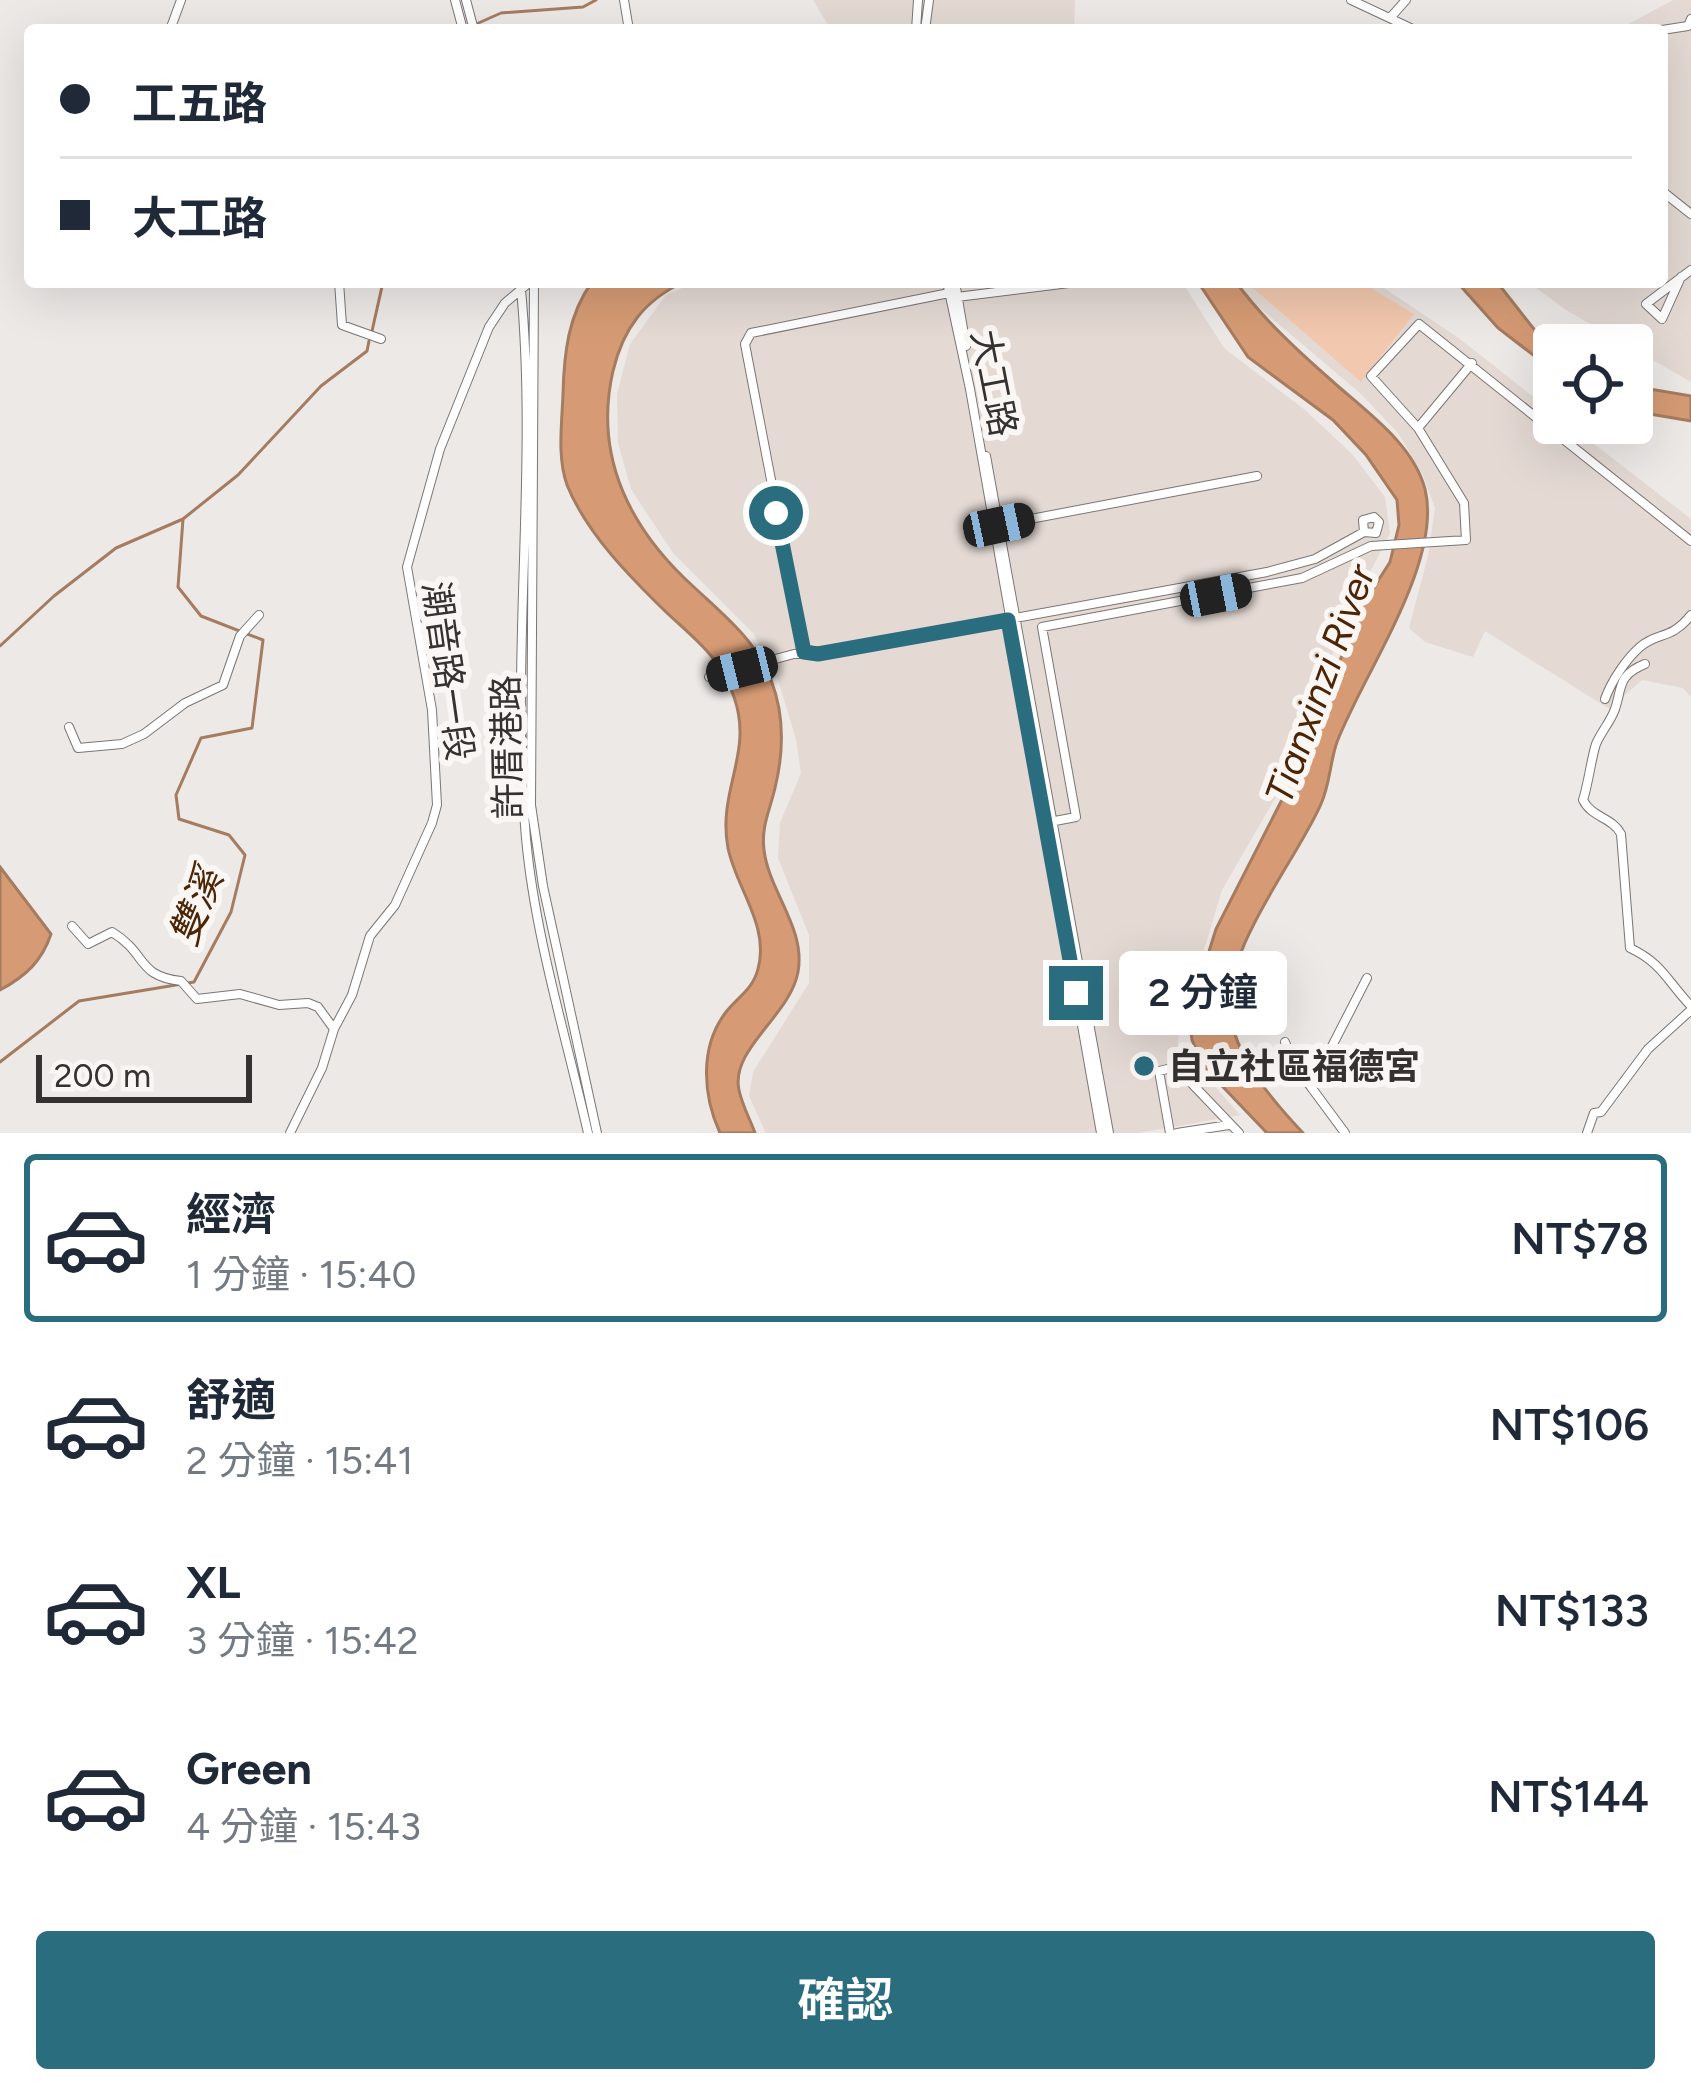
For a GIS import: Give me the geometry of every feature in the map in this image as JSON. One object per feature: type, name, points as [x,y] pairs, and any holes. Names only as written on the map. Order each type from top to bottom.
[{"type":"street","points":[[1351,0],[1402,24]]},
{"type":"street","points":[[1390,18],[1406,0]]},
{"type":"street","points":[[1668,287],[1691,270]]},
{"type":"street","points":[[1667,288],[1646,304],[1662,319],[1681,277]]},
{"type":"street","points":[[339,288],[341,325],[374,337]]},
{"type":"street","name":"潮音路一段","points":[[290,1133],[352,995],[370,936],[395,905],[437,805],[431,710],[406,567],[440,449],[489,327],[522,288]]},
{"type":"street","name":"許厝港路","points":[[527,288],[520,660],[526,841],[538,911],[597,1133]]},
{"type":"street","points":[[804,652],[747,338],[751,333],[952,288]]},
{"type":"street","name":"大工路","points":[[952,288],[1105,1133]]},
{"type":"street","points":[[1055,821],[1076,818],[1042,627],[1302,578],[1371,546],[1466,540],[1464,502],[1418,428],[1371,376],[1419,324],[1691,541]]},
{"type":"street","points":[[1418,428],[1472,363]]},
{"type":"street","points":[[995,526],[1257,476]]},
{"type":"street","points":[[712,676],[804,652],[818,654],[1301,564],[1364,532]]},
{"type":"street","points":[[1605,699],[1641,645],[1677,631],[1691,614]]},
{"type":"street","points":[[69,727],[78,748],[122,744],[144,734],[185,703],[223,685],[243,633],[259,615]]},
{"type":"street","name":"大工路","points":[[1012,619],[1051,798],[1105,1133]]},
{"type":"street","points":[[1587,1133],[1594,1113],[1600,1112],[1648,1049],[1691,1008],[1666,980],[1657,961],[1630,948],[1621,834],[1618,827],[1584,805],[1593,749],[1617,706],[1615,694],[1634,668],[1645,664]]},
{"type":"street","points":[[1051,798],[1072,795]]},
{"type":"street","points":[[72,926],[88,944],[112,932],[132,944],[158,978],[183,985],[197,999],[232,994],[279,1005],[308,1003],[319,1007],[334,1029]]},
{"type":"street","points":[[1311,1088],[1367,978]]},
{"type":"street","points":[[1286,1042],[1292,1061],[1345,1133]]},
{"type":"street","points":[[1230,1129],[1174,1133],[1159,1071],[1176,1067],[1230,1129],[1239,1133]]},
{"type":"street","name":"許厝港路","points":[[585,1101],[588,1133]]},
{"type":"shaded area","points":[[813,0],[1075,0],[1074,24],[827,24]]},
{"type":"shaded area","points":[[1673,0],[1691,0],[1691,382],[1653,360],[1653,324],[1590,324],[1536,288],[1668,288],[1668,24],[1628,24]]},
{"type":"shaded area","points":[[589,288],[672,288],[637,318],[613,371],[608,434],[613,463],[653,543],[739,630],[771,680],[779,707],[780,761],[764,850],[799,956],[793,988],[743,1060],[739,1075],[740,1096],[755,1133],[720,1133],[706,1072],[717,1026],[753,982],[760,953],[756,922],[732,863],[726,827],[739,717],[722,671],[611,554],[567,485],[561,440],[564,379],[577,308]]},
{"type":"shaded area","points":[[682,288],[1186,288],[1224,348],[1305,410],[1352,454],[1385,497],[1390,533],[1345,621],[1281,788],[1222,890],[1179,1033],[1178,1044],[1240,1115],[1138,1133],[766,1133],[749,1096],[753,1072],[809,983],[809,935],[778,858],[780,823],[801,773],[778,680],[753,633],[673,553],[631,489],[618,443],[617,394],[630,344],[666,295]]},
{"type":"shaded area","points":[[1202,288],[1241,288],[1281,334],[1399,442],[1425,489],[1423,549],[1412,583],[1337,742],[1321,804],[1248,937],[1230,993],[1231,1019],[1242,1051],[1270,1095],[1303,1133],[1267,1133],[1202,1065],[1189,1015],[1216,929],[1291,782],[1362,606],[1390,562],[1399,525],[1397,500],[1366,455],[1333,420],[1248,357]]},
{"type":"shaded area","points":[[1239,288],[1384,288],[1533,396],[1533,444],[1594,444],[1691,519],[1691,697],[1683,688],[1642,680],[1625,695],[1616,713],[1485,631],[1473,657],[1425,642],[1409,628],[1435,508],[1423,475],[1398,433],[1361,394]]},
{"type":"shaded area","points":[[1253,288],[1371,288],[1414,314],[1361,382]]},
{"type":"shaded area","points":[[1462,288],[1502,288],[1533,328],[1533,355],[1498,328]]},
{"type":"shaded area","points":[[1653,390],[1691,396],[1691,421],[1653,415]]},
{"type":"shaded area","points":[[0,867],[51,934],[32,967],[0,990]]},
{"type":"waterway","name":"雙溪","points":[[476,24],[501,13],[583,7],[596,0]]},
{"type":"waterway","name":"雙溪","points":[[372,331],[382,288]]},
{"type":"waterway","name":"雙溪","points":[[0,1062],[79,1001],[194,982],[231,912],[245,855],[229,835],[179,819],[176,795],[201,738],[252,728],[263,640],[201,616],[178,587],[183,519],[238,475],[321,386],[367,351],[369,341]]},
{"type":"waterway","points":[[0,646],[116,548],[183,519]]},
{"type":"place","name":"自立社區福德宮","points":[[1144,1066]]},
{"type":"route","points":[[776,513],[804,652],[818,654],[1008,620],[1076,993]]},
{"type":"water label","name":"Tianxinzi River","points":[[1320,684]]}]
